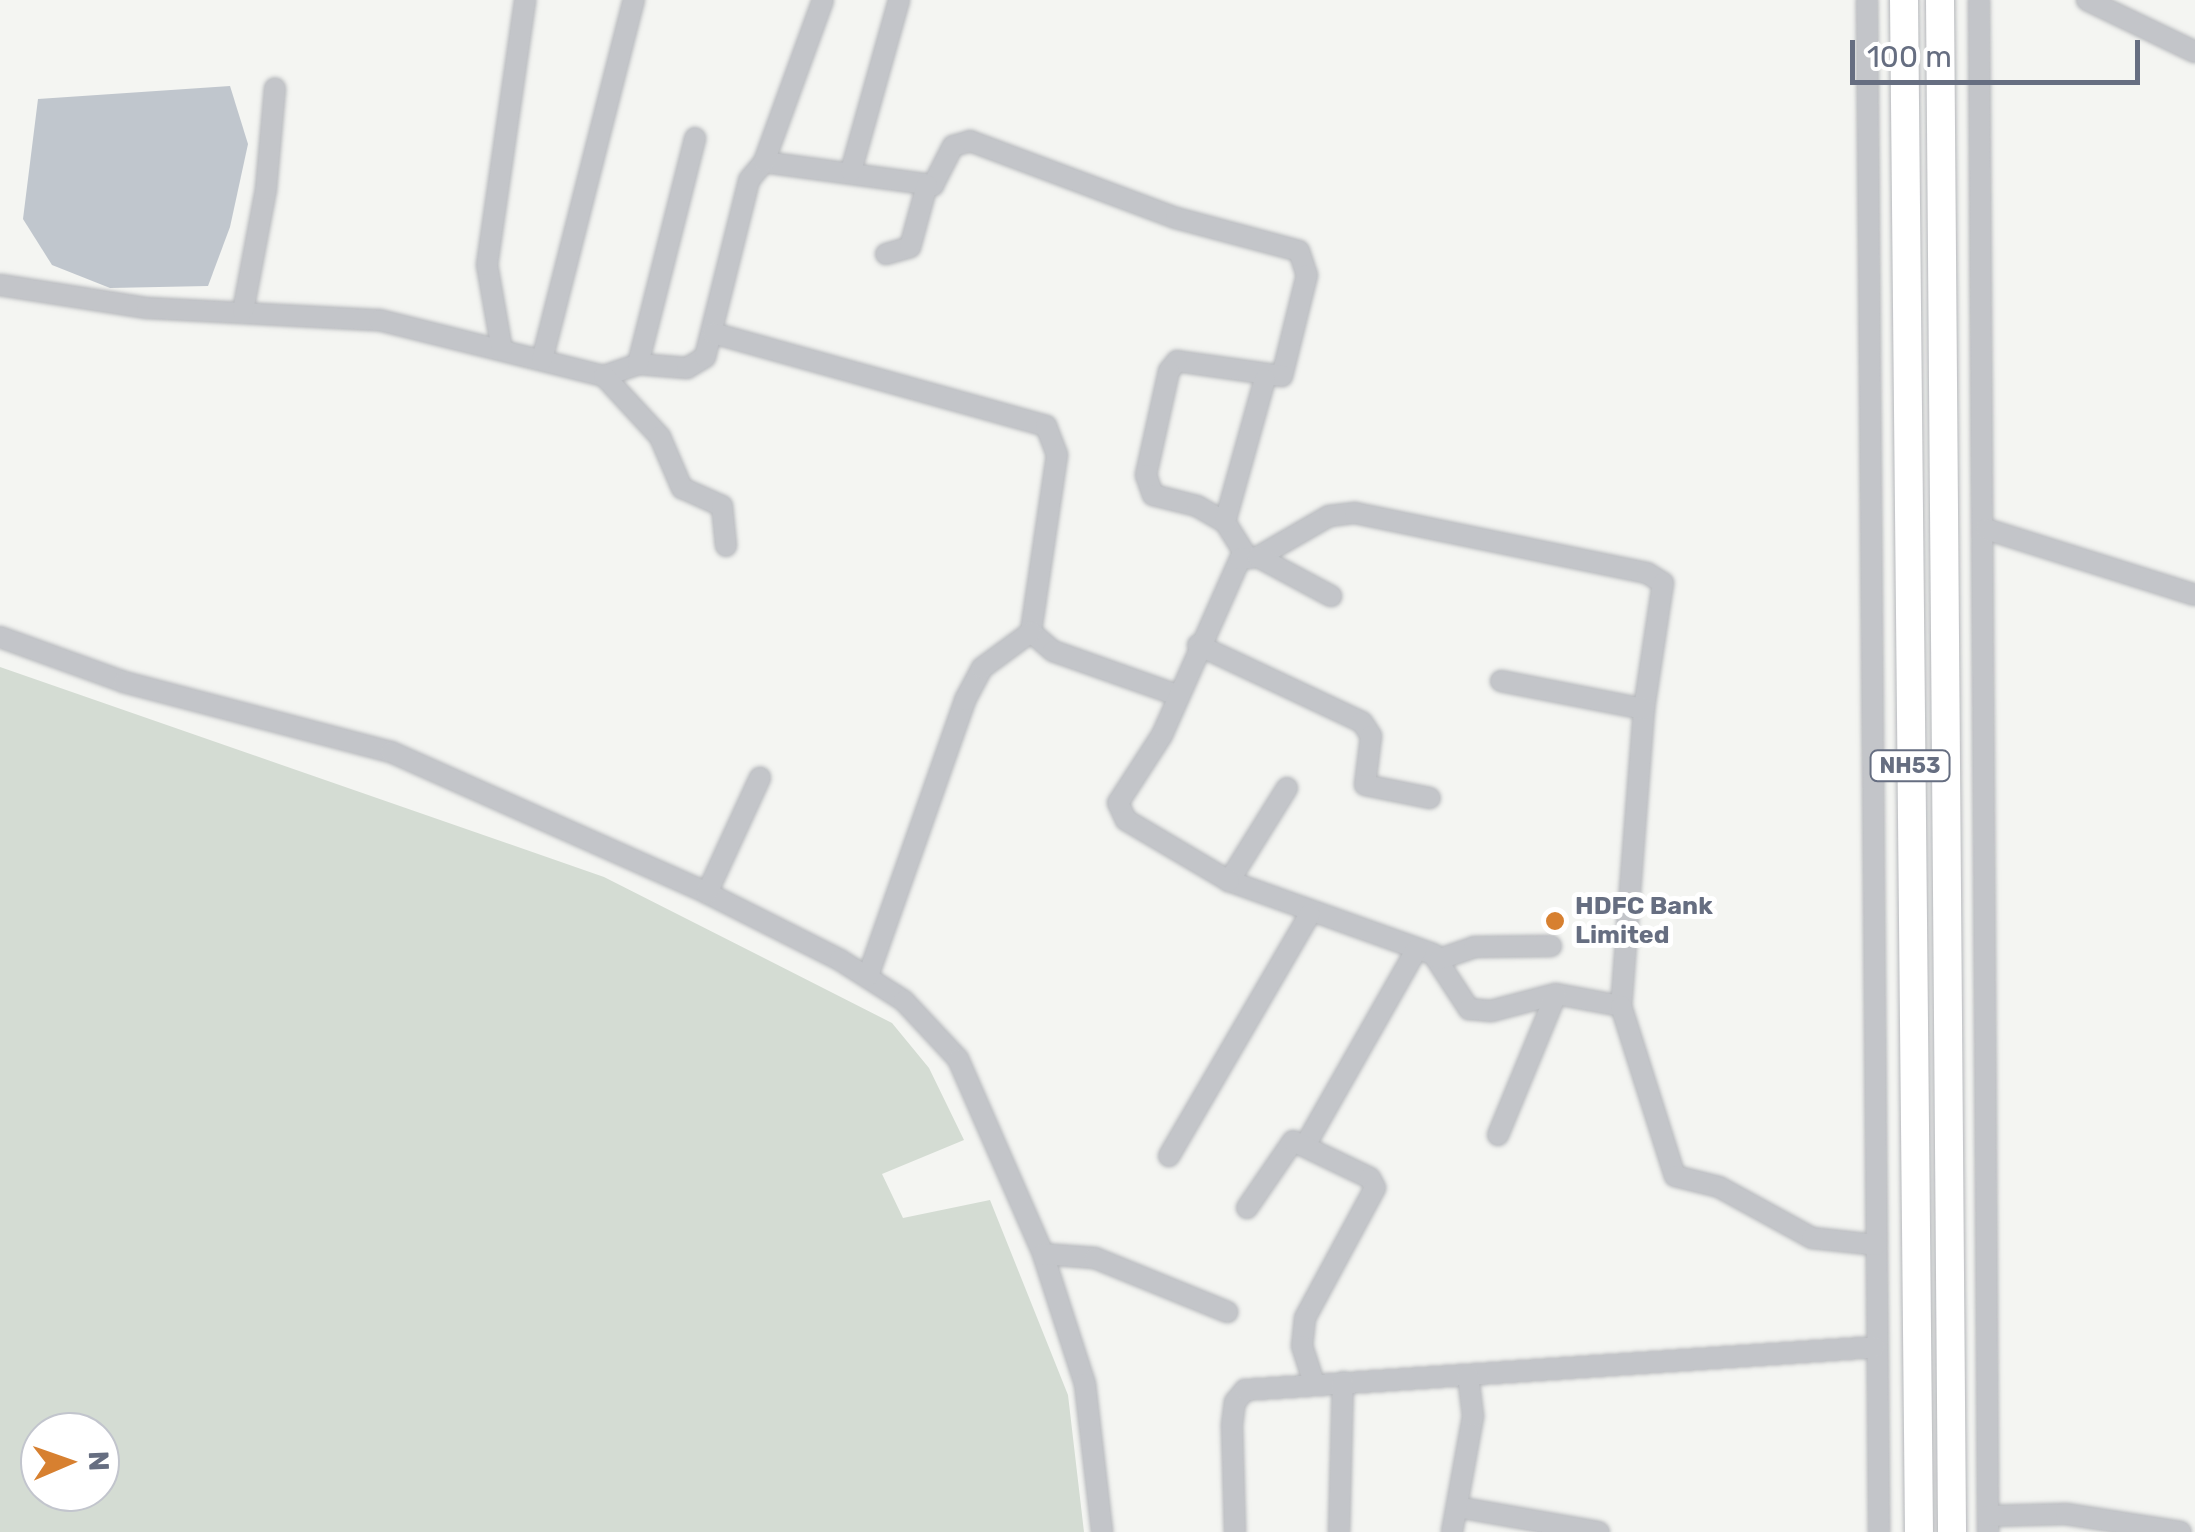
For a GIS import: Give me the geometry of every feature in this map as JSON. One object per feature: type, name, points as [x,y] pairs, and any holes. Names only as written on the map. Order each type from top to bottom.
[{"type":"highway","name":"NH53","points":[[1904,0],[1919,1532]]},
{"type":"highway","name":"NH53","points":[[1940,0],[1952,1532]]},
{"type":"street","points":[[502,350],[487,265],[525,0]]},
{"type":"street","points":[[542,360],[634,0]]},
{"type":"street","points":[[604,376],[638,364],[697,365],[713,332],[749,180],[764,162],[823,0]]},
{"type":"street","points":[[851,170],[899,0]]},
{"type":"street","points":[[1867,0],[1874,1347],[1879,1532]]},
{"type":"street","points":[[1979,0],[1986,529],[1988,1524],[2066,1514],[2181,1532]]},
{"type":"street","points":[[2086,0],[2195,52]]},
{"type":"street","points":[[243,311],[266,188],[275,88]]},
{"type":"street","points":[[638,364],[695,138]]},
{"type":"street","points":[[764,162],[851,170],[927,185],[939,181],[953,146],[970,141],[1176,218],[1300,252],[1307,275],[1282,376],[1264,379],[1185,360],[1169,370],[1147,487],[1160,498],[1197,506],[1225,522],[1252,557],[1331,596]]},
{"type":"street","points":[[886,254],[910,246],[927,185]]},
{"type":"street","points":[[0,285],[147,308],[379,320],[604,376],[660,436],[682,488],[722,506],[726,546]]},
{"type":"street","points":[[713,332],[1054,432],[1058,455],[1032,632],[982,668],[964,700],[868,976]]},
{"type":"street","points":[[1225,522],[1264,379]]},
{"type":"street","points":[[1621,1006],[1556,994],[1491,1012],[1469,1010],[1440,958],[1229,882],[1116,810],[1162,734],[1234,566],[1329,516],[1355,513],[1657,577],[1665,594],[1644,709],[1621,1006],[1675,1176],[1719,1187],[1812,1238],[1876,1245]]},
{"type":"street","points":[[1986,529],[2195,594]]},
{"type":"street","points":[[1032,632],[1053,650],[1177,695]]},
{"type":"street","points":[[0,638],[124,682],[390,752],[707,894],[868,976],[933,1026],[958,1059],[1044,1254],[1085,1384],[1102,1532]]},
{"type":"street","points":[[1198,645],[1362,722],[1371,736],[1365,785],[1430,798]]},
{"type":"street","points":[[1501,681],[1644,709]]},
{"type":"street","points":[[707,894],[760,778]]},
{"type":"street","points":[[1229,882],[1287,788]]},
{"type":"street","points":[[1169,1156],[1310,914]]},
{"type":"street","points":[[1440,958],[1474,946],[1551,946]]},
{"type":"street","points":[[1306,1144],[1417,949]]},
{"type":"street","points":[[1498,1135],[1556,994]]},
{"type":"street","points":[[1248,1208],[1285,1144],[1306,1144],[1375,1188],[1305,1318],[1302,1346],[1314,1383]]},
{"type":"street","points":[[1044,1254],[1095,1258],[1227,1312]]},
{"type":"street","points":[[1235,1532],[1235,1402],[1245,1390],[1268,1384],[1468,1375],[1874,1347]]},
{"type":"street","points":[[1452,1532],[1473,1416],[1468,1375]]},
{"type":"street","points":[[1339,1532],[1343,1382]]},
{"type":"street","points":[[1457,1507],[1599,1532]]},
{"type":"shaded area","points":[[230,86],[248,144],[230,227],[208,286],[110,288],[52,265],[23,219],[38,99]]},
{"type":"shaded area","points":[[0,667],[604,877],[892,1023],[929,1068],[964,1140],[882,1174],[903,1218],[990,1200],[1068,1395],[1084,1532],[0,1532]]},
{"type":"place","name":"HDFC Bank Limited","points":[[1555,921]]}]
